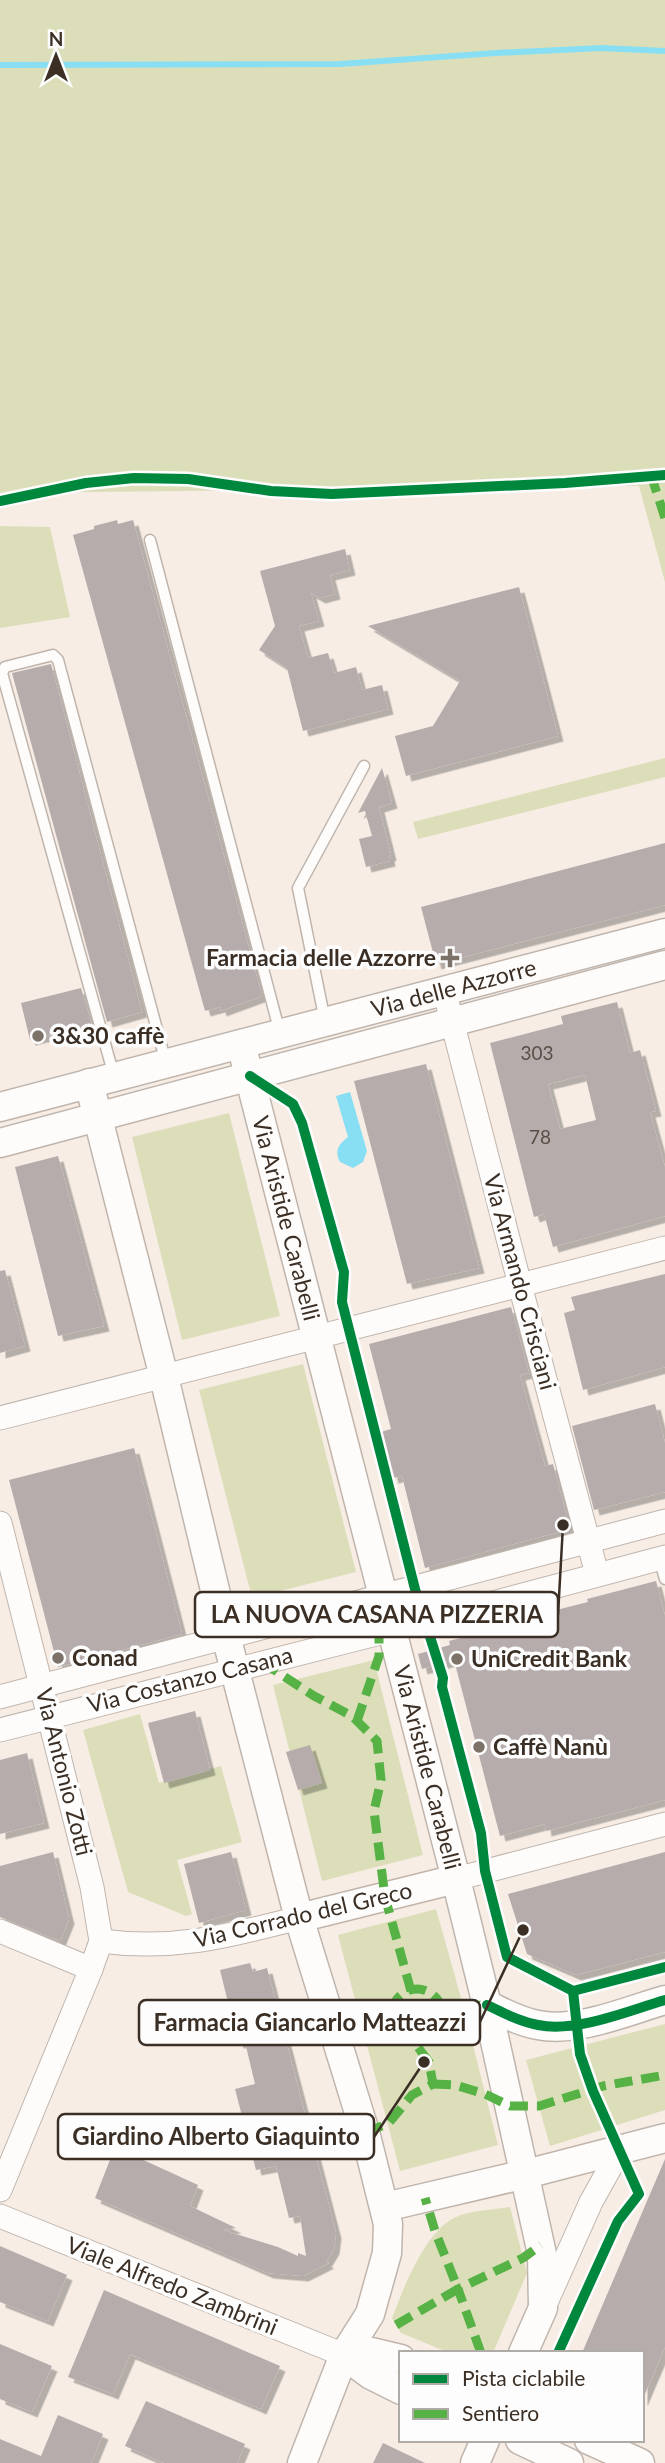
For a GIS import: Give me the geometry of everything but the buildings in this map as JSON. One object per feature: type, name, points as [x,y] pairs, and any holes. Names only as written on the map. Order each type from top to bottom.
[{"type":"street","name":"Via delle Azzorre","points":[[0,1107],[665,933]]},
{"type":"street","name":"Via delle Azzorre","points":[[0,1143],[665,965]]},
{"type":"street","name":"Via Armando Crisciani","points":[[444,990],[597,1574]]},
{"type":"street","points":[[241,1044],[250,1076]]},
{"type":"street","name":"Via Aristide Carabelli","points":[[250,1076],[487,2005],[542,2254],[543,2308]]},
{"type":"street","points":[[101,1080],[98,1117],[234,1669],[299,1918],[365,2132],[388,2224],[387,2253],[370,2314],[344,2355],[302,2463]]},
{"type":"street","points":[[0,1418],[665,1248]]},
{"type":"street","name":"Via Costanzo Casana","points":[[0,1697],[665,1521]]},
{"type":"street","name":"Via Antonio Zotti","points":[[0,1524],[92,1887],[101,1941]]},
{"type":"street","name":"Via Costanzo Casana","points":[[0,1730],[392,1630],[597,1574],[663,1565]]},
{"type":"street","name":"Via Corrado del Greco","points":[[101,1941],[152,1946],[194,1942],[299,1918],[665,1824]]},
{"type":"street","points":[[0,1931],[91,1969]]},
{"type":"street","points":[[0,2190],[101,1941]]},
{"type":"street","points":[[487,2005],[529,2023],[556,2028],[665,2000]]},
{"type":"street","points":[[384,2207],[665,2138]]},
{"type":"street","points":[[524,2351],[591,2202],[620,2150]]},
{"type":"street","name":"Viale Alfredo Zambrini","points":[[0,2216],[344,2355]]},
{"type":"street","points":[[344,2355],[372,2352],[399,2359]]},
{"type":"street","points":[[344,2355],[371,2375],[399,2389]]},
{"type":"street","points":[[475,2463],[484,2442]]},
{"type":"street","points":[[524,2442],[569,2463]]},
{"type":"street","points":[[593,2442],[640,2463]]},
{"type":"lane","points":[[150,540],[280,1033]]},
{"type":"lane","points":[[101,1080],[2,673],[5,667],[53,655],[57,657],[166,1063]]},
{"type":"lane","points":[[325,1021],[298,888],[364,766]]},
{"type":"green space","points":[[0,0],[665,0],[665,582],[639,486],[0,493]]},
{"type":"green space","points":[[0,526],[50,527],[70,617],[0,628]]},
{"type":"green space","points":[[665,758],[665,777],[418,839],[413,822]]},
{"type":"green space","points":[[229,1113],[280,1316],[182,1340],[132,1137]]},
{"type":"green space","points":[[303,1364],[356,1572],[252,1598],[199,1390]]},
{"type":"green space","points":[[374,1660],[423,1855],[322,1881],[273,1685]]},
{"type":"green space","points":[[140,1714],[159,1783],[221,1766],[242,1842],[177,1860],[192,1914],[186,1916],[128,1892],[83,1730]]},
{"type":"green space","points":[[436,1909],[498,2145],[400,2171],[338,1935]]},
{"type":"green space","points":[[665,2024],[665,2110],[550,2146],[526,2060]]},
{"type":"green space","points":[[510,2207],[527,2273],[494,2351],[445,2351],[401,2333],[392,2318],[417,2261],[435,2234],[456,2217]]},
{"type":"water","points":[[350,1092],[367,1151],[363,1162],[353,1168],[340,1162],[337,1154],[340,1145],[348,1137],[336,1096]]},
{"type":"waterway","points":[[0,65],[340,64],[601,48],[665,51]]},
{"type":"marked path","points":[[651,475],[665,518]]},
{"type":"marked path","points":[[357,1721],[379,1656],[379,1633]]},
{"type":"marked path","points":[[262,1662],[314,1696],[352,1716],[377,1741],[381,1780],[374,1811],[385,1897],[411,1991]]},
{"type":"marked path","points":[[417,1989],[434,1997],[442,2014],[434,2031],[417,2039],[400,2031],[392,2014],[400,1997],[417,1989]]},
{"type":"marked path","points":[[441,2007],[487,2005]]},
{"type":"marked path","points":[[337,2039],[378,2025],[393,2009]]},
{"type":"marked path","points":[[365,2132],[388,2124],[412,2095],[433,2084],[429,2062],[411,2038]]},
{"type":"marked path","points":[[433,2084],[455,2085],[485,2094],[510,2106],[539,2106],[603,2086],[665,2075]]},
{"type":"marked path","points":[[396,2325],[458,2289],[425,2198]]},
{"type":"marked path","points":[[480,2351],[458,2289],[523,2258],[541,2245]]},
{"type":"cycle path","points":[[0,501],[86,483],[134,478],[188,479],[271,491],[332,494],[565,483],[665,475]]},
{"type":"cycle path","points":[[250,1076],[293,1104],[302,1123],[344,1272],[342,1302],[415,1589],[443,1678],[442,1687],[481,1833],[485,1871],[507,1957],[573,1991],[665,1967]]},
{"type":"cycle path","points":[[559,2351],[618,2221],[639,2194],[593,2091],[580,2054],[573,1991]]},
{"type":"cycle path","points":[[487,2005],[525,2022],[553,2027],[602,2020],[665,2000]]},
{"type":"place","name":"Farmacia delle Azzorre","points":[[450,958]]},
{"type":"place","name":"3&30 caffè","points":[[38,1036]]},
{"type":"place","name":"LA NUOVA CASANA PIZZERIA","points":[[563,1525]]},
{"type":"place","name":"Conad","points":[[58,1658]]},
{"type":"place","name":"UniCredit Bank","points":[[457,1659]]},
{"type":"place","name":"Caffè Nanù","points":[[479,1747]]},
{"type":"place","name":"Farmacia Giancarlo Matteazzi","points":[[523,1930]]},
{"type":"place","name":"Giardino Alberto Giaquinto","points":[[424,2062]]}]
